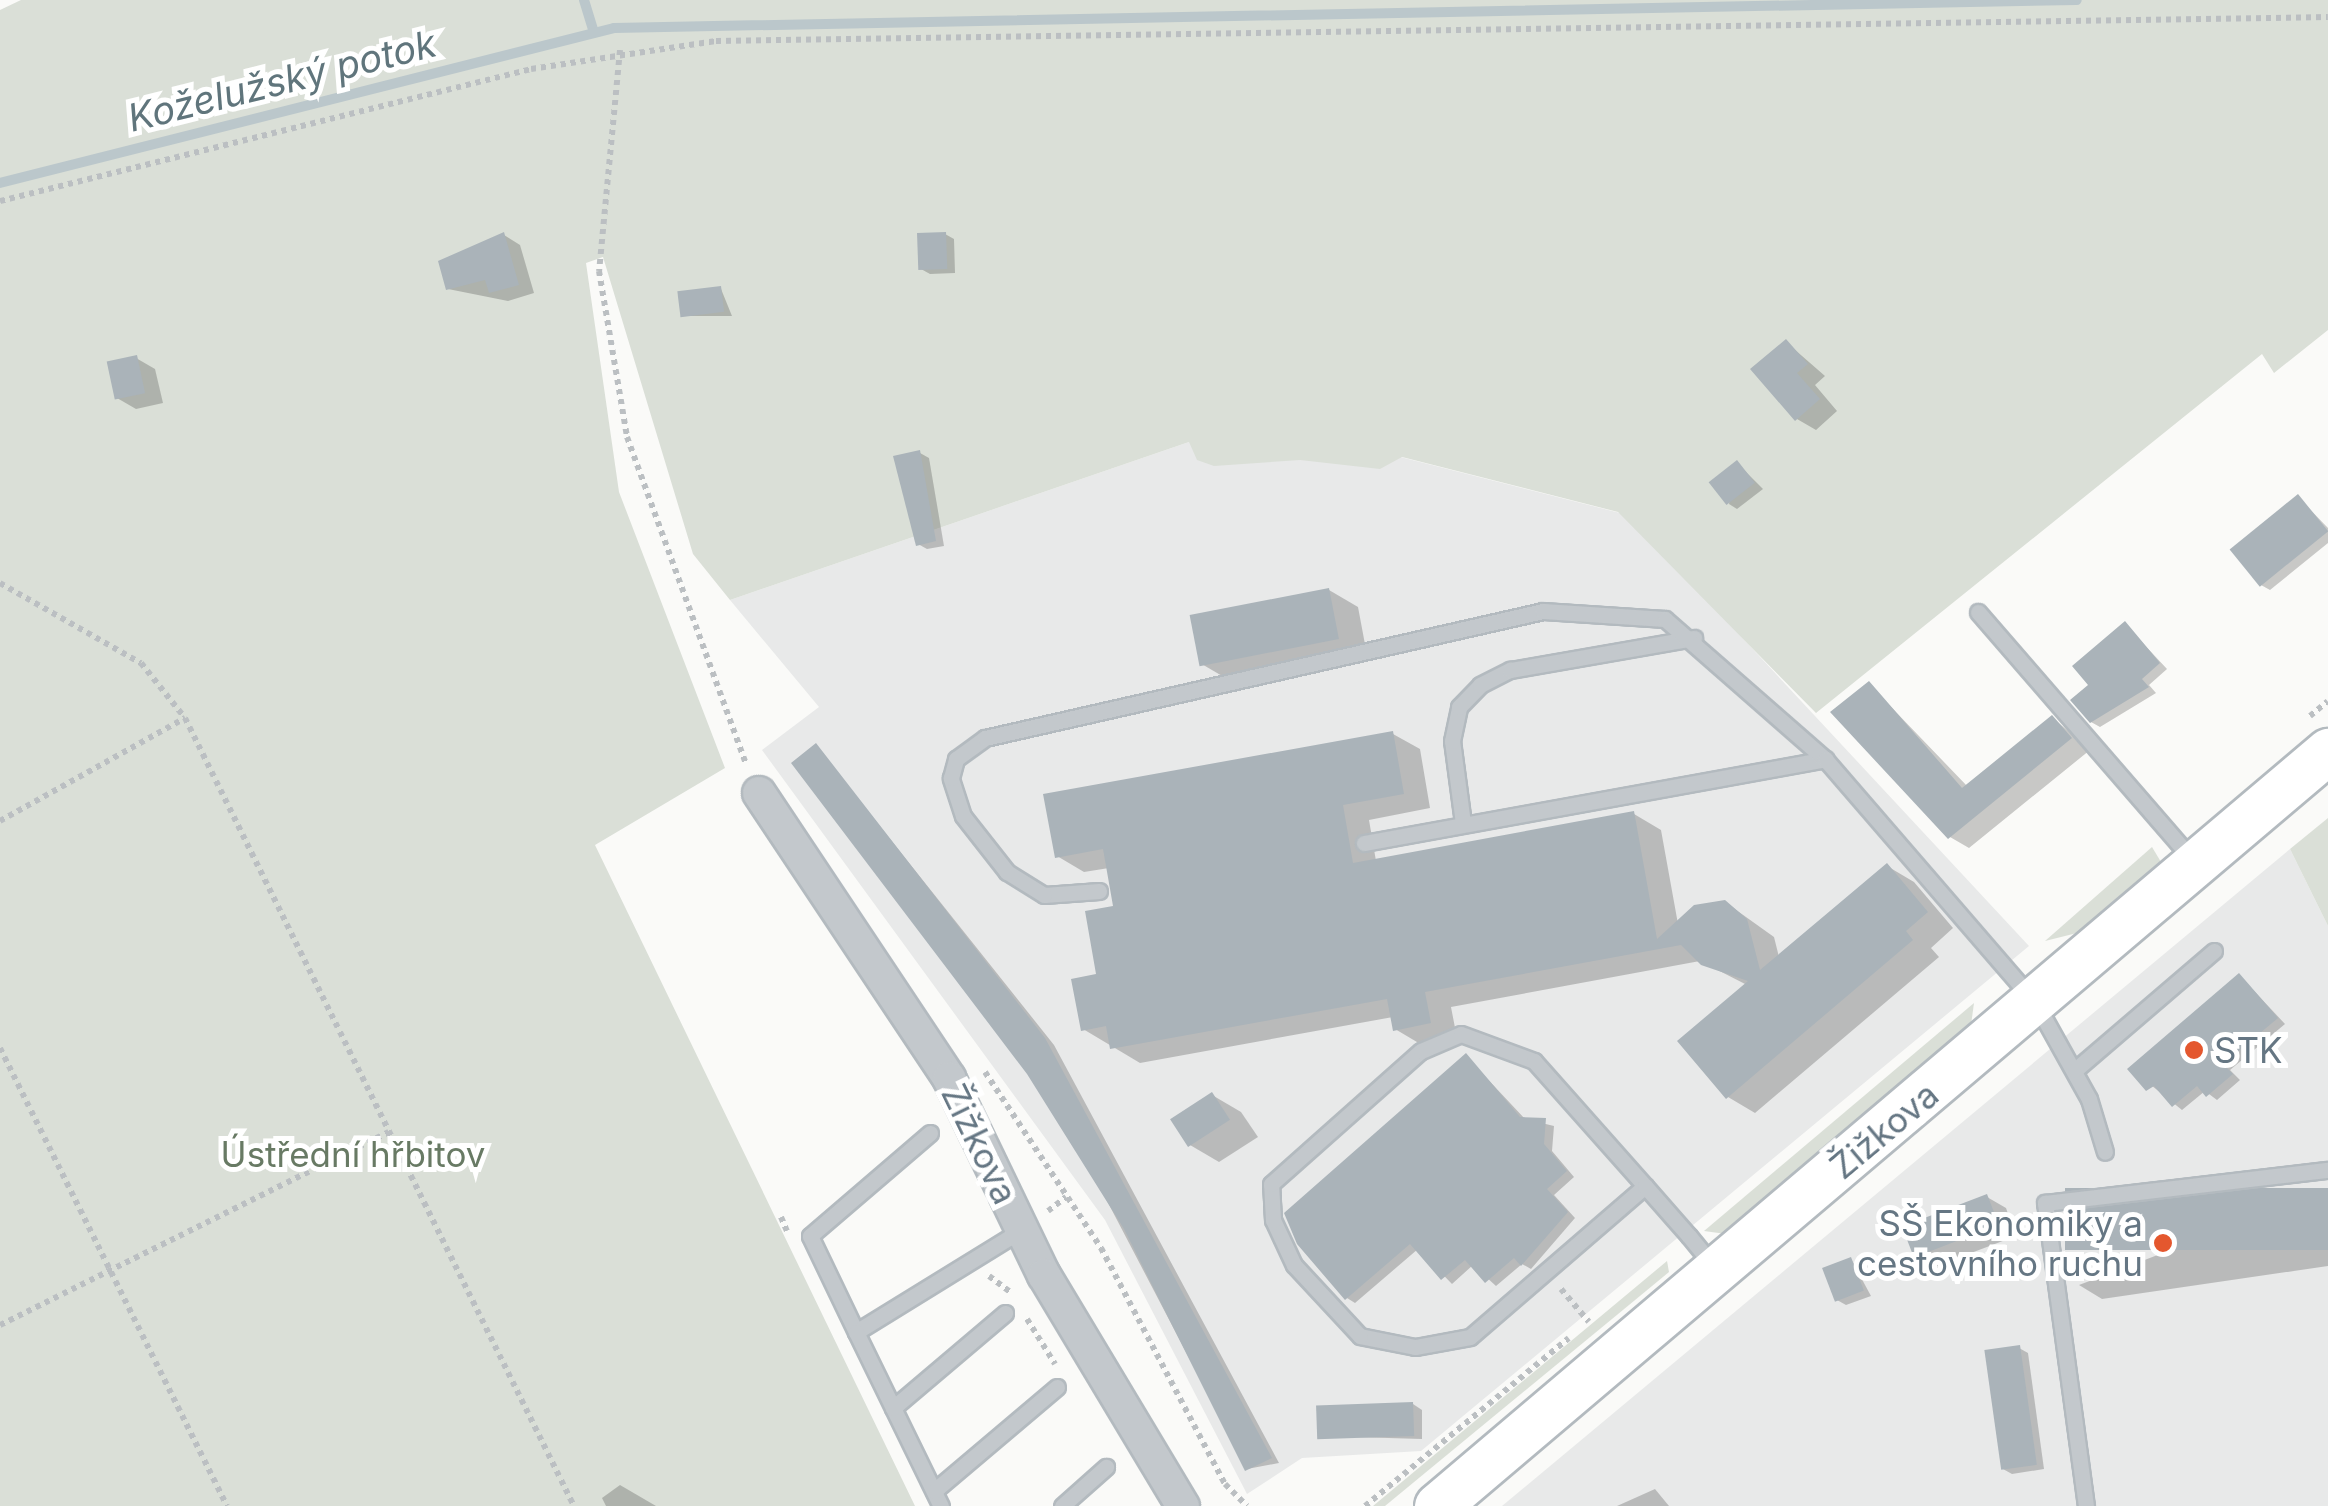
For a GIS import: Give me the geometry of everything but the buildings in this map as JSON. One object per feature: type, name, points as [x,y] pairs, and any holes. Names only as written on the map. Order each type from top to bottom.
[{"type":"main road","name":"Žižkova","points":[[1437,1506],[2328,751]]},
{"type":"street","name":"Žižkova","points":[[759,793],[949,1078],[1022,1230],[1184,1506]]},
{"type":"lane","points":[[1100,891],[1044,895],[1007,872],[963,816],[956,759],[986,738],[1544,611],[1665,619],[1694,638],[1826,760],[2035,1002],[2075,1070],[2104,1152]]},
{"type":"lane","points":[[1978,612],[2196,862]]},
{"type":"lane","points":[[1462,823],[1452,741],[1459,707],[1480,685],[1510,670],[1694,638]]},
{"type":"lane","points":[[1364,843],[1826,760]]},
{"type":"lane","points":[[2075,1070],[2214,952]]},
{"type":"lane","points":[[1645,1186],[1470,1337],[1415,1348],[1360,1336],[1294,1265],[1273,1220],[1271,1184],[1421,1051],[1461,1034],[1534,1061],[1645,1186],[1717,1271]]},
{"type":"lane","points":[[930,1133],[810,1236],[938,1499],[1060,1381]]},
{"type":"lane","points":[[2086,1506],[2046,1202],[2328,1170]]},
{"type":"lane","points":[[856,1332],[1022,1230]]},
{"type":"lane","points":[[893,1408],[1005,1313]]},
{"type":"lane","points":[[1062,1506],[1106,1467]]},
{"type":"path","points":[[0,201],[620,50],[736,41],[2328,17]]},
{"type":"path","points":[[620,50],[599,271],[628,437],[716,700],[759,793]]},
{"type":"path","points":[[0,583],[140,663],[184,718],[574,1506]]},
{"type":"path","points":[[0,821],[184,718]]},
{"type":"path","points":[[0,1048],[227,1506]]},
{"type":"path","points":[[0,1325],[389,1132]]},
{"type":"path","points":[[1066,1197],[1225,1484],[1247,1506]]},
{"type":"path","points":[[974,1276],[998,1278],[1011,1292],[1060,1381]]},
{"type":"shaded area","points":[[1271,424],[1628,515],[2029,946],[1421,1451],[1302,1458],[1247,1494],[1105,1220],[762,750],[819,707],[730,600],[1221,431]]},
{"type":"shaded area","points":[[2290,849],[2328,926],[2328,1506],[1502,1506]]},
{"type":"green space","name":"Ústřední hřbitov","points":[[21,0],[2328,0],[2328,330],[2274,373],[2262,354],[1816,713],[1618,512],[1402,457],[1380,469],[1300,460],[1214,466],[1197,460],[1189,442],[730,600],[693,554],[603,257],[586,263],[619,492],[725,768],[595,845],[915,1506],[0,1506],[0,10]]},
{"type":"green space","points":[[2328,818],[2328,926],[2290,849]]},
{"type":"green space","points":[[2152,847],[2161,862],[2085,931],[2045,941]]},
{"type":"green space","points":[[1974,1003],[1971,1025],[1726,1234],[1704,1231]]},
{"type":"green space","points":[[1667,1261],[1669,1272],[1385,1506],[1373,1506]]},
{"type":"waterway","points":[[584,0],[594,33]]},
{"type":"waterway","name":"Koželužský potok","points":[[0,183],[614,28],[2077,0]]},
{"type":"place","name":"STK","points":[[2194,1050]]},
{"type":"place","name":"SŠ Ekonomiky a cestovního ruchu","points":[[2163,1243]]}]
